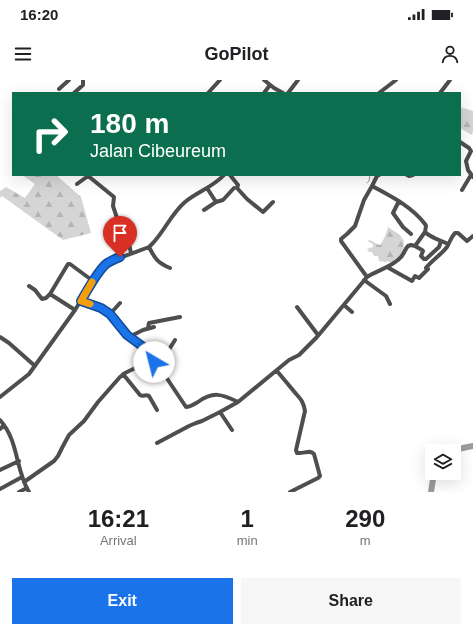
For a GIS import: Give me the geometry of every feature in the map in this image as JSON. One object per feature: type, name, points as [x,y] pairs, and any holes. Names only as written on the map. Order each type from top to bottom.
[{"type":"street","points":[[60,89],[68,80]]},
{"type":"street","points":[[75,92],[83,85],[83,80]]},
{"type":"street","points":[[209,92],[220,80]]},
{"type":"street","points":[[264,80],[281,92]]},
{"type":"street","points":[[289,92],[298,80]]},
{"type":"street","points":[[380,92],[396,80]]},
{"type":"street","points":[[441,92],[450,80]]},
{"type":"street","points":[[265,92],[270,85]]},
{"type":"street","points":[[461,143],[472,151],[466,161],[468,170],[472,176],[462,190]]},
{"type":"street","points":[[77,184],[87,176]]},
{"type":"street","points":[[89,176],[115,198],[114,206],[117,218],[122,233],[129,244],[131,253]]},
{"type":"street","points":[[0,397],[29,374],[107,263],[149,247],[154,243],[180,207],[217,182],[223,176]]},
{"type":"street","points":[[231,176],[238,185],[237,188],[247,199],[263,212],[273,202]]},
{"type":"street","points":[[377,176],[364,200],[355,226],[341,238],[341,240],[366,278],[386,296],[390,304]]},
{"type":"street","points":[[372,186],[399,201],[420,217],[426,226],[425,232],[415,246]]},
{"type":"street","points":[[207,188],[216,202]]},
{"type":"street","points":[[204,210],[216,202],[223,200],[234,188]]},
{"type":"street","points":[[399,201],[393,213],[403,228],[412,234]]},
{"type":"street","points":[[425,232],[431,237],[448,244]]},
{"type":"street","points":[[386,267],[412,281],[415,276],[419,278],[428,269],[426,268],[441,253],[455,233],[458,233],[467,241],[473,236]]},
{"type":"street","points":[[157,443],[238,402],[289,360],[299,355],[318,335],[366,278],[401,257],[408,246],[415,246],[422,250],[421,256],[426,259],[439,247],[441,241]]},
{"type":"street","points":[[149,247],[156,260],[170,268]]},
{"type":"street","points":[[29,286],[35,290],[40,297],[43,299],[46,298],[69,264],[93,281]]},
{"type":"street","points":[[50,294],[75,310]]},
{"type":"street","points":[[81,301],[101,308],[110,314],[130,338],[142,346],[151,360],[160,368],[185,406],[190,407],[204,397],[214,395],[223,395],[238,402]]},
{"type":"street","points":[[110,314],[120,303]]},
{"type":"street","points":[[344,305],[352,312]]},
{"type":"street","points":[[297,307],[318,335]]},
{"type":"street","points":[[148,328],[148,323],[180,317]]},
{"type":"street","points":[[130,338],[143,330],[154,327]]},
{"type":"street","points":[[0,337],[35,366]]},
{"type":"street","points":[[24,482],[54,461],[69,435],[84,421],[115,381],[123,374],[156,358],[168,349],[175,340]]},
{"type":"street","points":[[277,371],[302,400],[304,405],[305,411],[296,450],[297,453],[309,451],[313,452],[320,476],[290,492]]},
{"type":"street","points":[[123,374],[140,395],[148,396],[157,410]]},
{"type":"street","points":[[220,412],[232,430]]},
{"type":"street","points":[[0,420],[10,434],[19,461],[20,472],[28,490],[19,492]]},
{"type":"street","points":[[0,429],[4,425]]},
{"type":"street","points":[[0,470],[19,461]]},
{"type":"street","points":[[0,489],[22,477]]},
{"type":"green space","points":[[461,107],[473,111],[472,135],[461,129]]},
{"type":"green space","points":[[23,176],[57,176],[81,197],[91,233],[63,240],[2,196],[0,198],[0,191],[6,187],[25,198],[35,184]]},
{"type":"green space","points":[[388,227],[400,235],[404,241],[401,254],[392,263],[387,261],[379,261],[378,256],[374,256],[372,252],[369,252],[367,249],[373,247],[373,244],[368,240],[380,245],[385,237]]},
{"type":"waterway","points":[[367,183],[370,176]]},
{"type":"waterway","points":[[461,449],[473,446]]},
{"type":"waterway","points":[[431,492],[433,480]]},
{"type":"slow traffic","points":[[90,304],[81,301],[92,282]]},
{"type":"route","points":[[120,257],[104,266],[81,301],[101,308],[110,314],[130,338],[146,350],[151,360],[154,362]]}]
